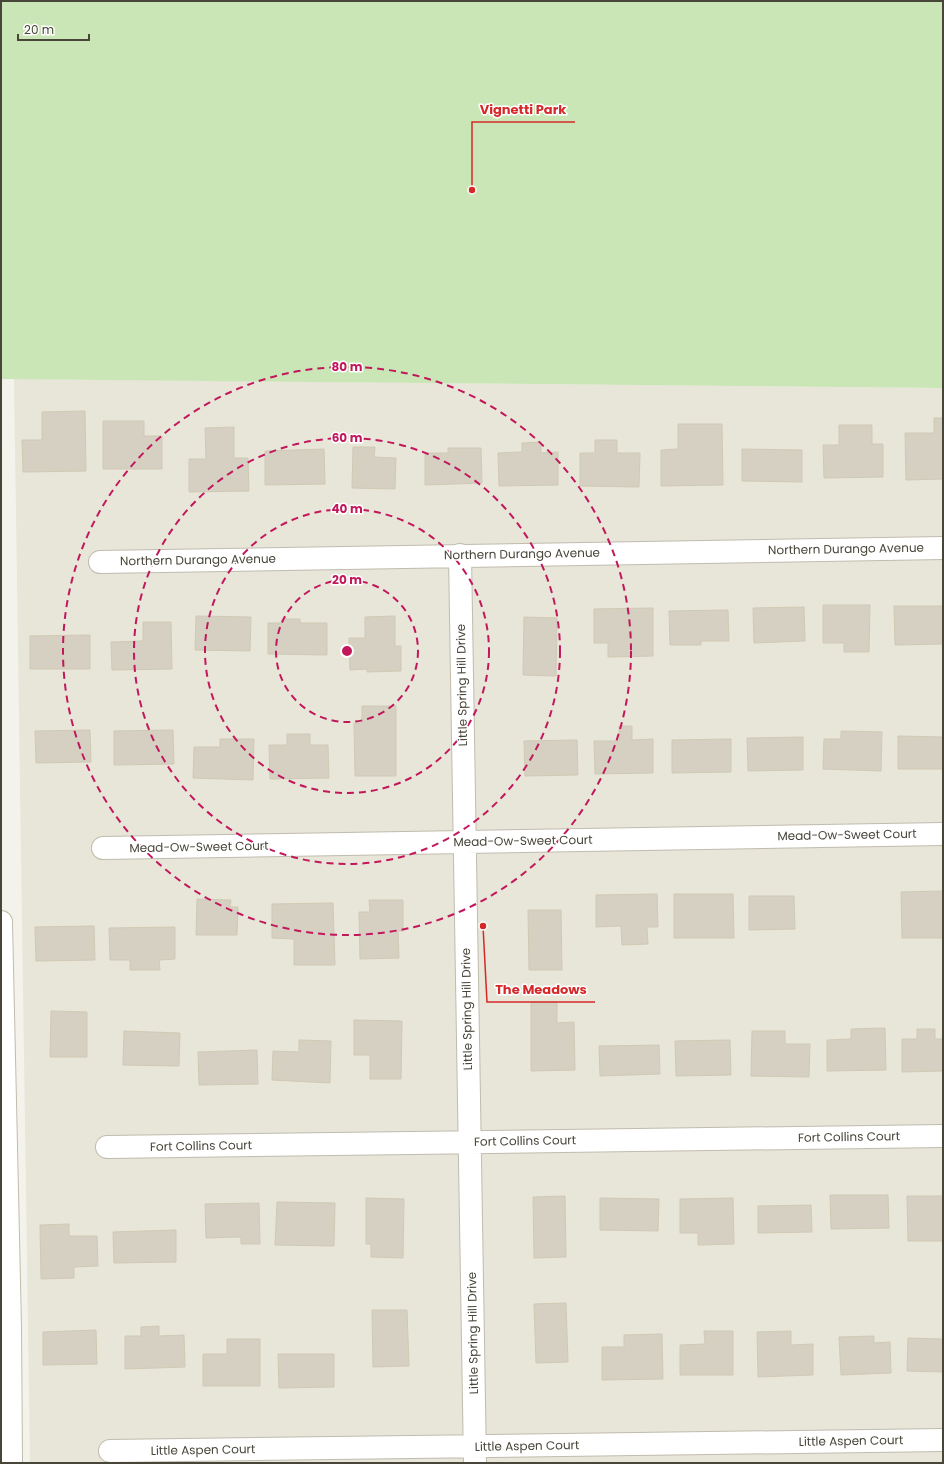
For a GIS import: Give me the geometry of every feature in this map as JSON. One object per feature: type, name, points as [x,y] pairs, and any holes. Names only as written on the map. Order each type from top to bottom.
[{"type":"street","name":"Northern Durango Avenue","points":[[100,562],[943,548]]},
{"type":"street","name":"Little Spring Hill Drive","points":[[460,555],[474,1455]]},
{"type":"street","name":"Mead-Ow-Sweet Court","points":[[103,848],[943,834]]},
{"type":"street","points":[[1,922],[6,1326],[11,1463]]},
{"type":"street","name":"Fort Collins Court","points":[[107,1147],[943,1136]]},
{"type":"street","name":"Little Aspen Court","points":[[110,1451],[474,1455],[943,1440]]},
{"type":"shaded area","points":[[14,379],[943,388],[943,1463],[30,1463]]},
{"type":"green space","points":[[1,1],[943,1],[943,388],[1,379]]},
{"type":"building","points":[[85,411],[86,471],[23,472],[22,440],[42,440],[42,412]]},
{"type":"building","points":[[934,418],[943,418],[943,479],[906,480],[905,433],[934,433]]},
{"type":"building","points":[[103,421],[144,421],[144,436],[162,436],[162,469],[103,469]]},
{"type":"building","points":[[678,424],[722,424],[723,485],[661,486],[661,450],[678,449]]},
{"type":"building","points":[[839,425],[872,425],[872,444],[883,444],[883,477],[824,478],[823,445],[839,445]]},
{"type":"building","points":[[234,427],[234,458],[248,458],[249,491],[189,492],[189,459],[206,459],[205,428]]},
{"type":"building","points":[[595,440],[617,440],[617,453],[640,453],[639,487],[580,486],[580,453],[595,453]]},
{"type":"building","points":[[541,442],[541,453],[558,452],[558,485],[499,486],[498,453],[522,452],[522,443]]},
{"type":"building","points":[[353,447],[375,447],[374,457],[396,458],[395,489],[352,488]]},
{"type":"building","points":[[448,448],[481,448],[482,483],[425,485],[425,453],[448,453]]},
{"type":"building","points":[[324,449],[325,484],[265,485],[265,451]]},
{"type":"building","points":[[742,449],[802,450],[802,482],[742,481]]},
{"type":"building","points":[[823,605],[870,605],[869,652],[844,652],[844,643],[823,643]]},
{"type":"building","points":[[894,606],[943,606],[943,644],[895,645]]},
{"type":"building","points":[[804,607],[805,641],[754,643],[753,608]]},
{"type":"building","points":[[653,608],[653,656],[608,657],[608,643],[594,643],[594,609]]},
{"type":"building","points":[[728,610],[729,641],[701,641],[701,645],[670,645],[669,611]]},
{"type":"building","points":[[196,616],[251,617],[250,651],[195,650]]},
{"type":"building","points":[[395,616],[395,646],[401,646],[401,671],[367,672],[367,669],[350,670],[349,638],[365,638],[365,617]]},
{"type":"building","points":[[524,617],[557,618],[556,676],[523,675]]},
{"type":"building","points":[[282,619],[300,619],[300,623],[327,623],[327,655],[268,654],[268,623],[282,623]]},
{"type":"building","points":[[143,622],[171,622],[172,669],[112,670],[111,642],[143,641]]},
{"type":"building","points":[[90,635],[90,669],[30,669],[30,636]]},
{"type":"building","points":[[362,706],[396,706],[396,776],[355,776],[354,723],[362,723]]},
{"type":"building","points":[[619,726],[632,726],[632,740],[653,739],[653,773],[595,774],[594,741],[619,741]]},
{"type":"building","points":[[90,730],[91,762],[36,763],[35,731]]},
{"type":"building","points":[[173,730],[174,764],[114,765],[114,731]]},
{"type":"building","points":[[841,731],[882,732],[881,771],[823,769],[824,739],[841,739]]},
{"type":"building","points":[[287,734],[310,734],[310,745],[328,745],[329,778],[270,779],[269,745],[287,745]]},
{"type":"building","points":[[898,736],[943,737],[943,769],[898,769]]},
{"type":"building","points":[[803,737],[803,770],[748,771],[747,738]]},
{"type":"building","points":[[220,739],[254,739],[253,780],[193,778],[194,747],[220,747]]},
{"type":"building","points":[[731,739],[731,772],[672,773],[672,740]]},
{"type":"building","points":[[577,740],[578,775],[525,776],[524,741]]},
{"type":"building","points":[[943,891],[943,938],[902,938],[901,892]]},
{"type":"building","points":[[657,894],[658,927],[647,927],[648,944],[622,945],[621,926],[596,927],[596,895]]},
{"type":"building","points":[[674,894],[733,894],[734,938],[674,938]]},
{"type":"building","points":[[749,896],[794,896],[795,929],[749,930]]},
{"type":"building","points":[[197,899],[231,900],[230,907],[238,907],[237,935],[196,935]]},
{"type":"building","points":[[369,900],[403,900],[403,931],[398,931],[399,958],[360,959],[359,912],[370,912]]},
{"type":"building","points":[[333,903],[335,965],[294,965],[294,939],[272,938],[272,904]]},
{"type":"building","points":[[528,910],[561,910],[562,970],[529,970]]},
{"type":"building","points":[[94,926],[95,960],[36,961],[35,927]]},
{"type":"building","points":[[175,927],[175,959],[159,960],[160,970],[130,970],[130,960],[110,960],[109,928]]},
{"type":"building","points":[[531,1002],[557,1002],[557,1023],[574,1022],[575,1070],[531,1071]]},
{"type":"building","points":[[51,1011],[87,1012],[87,1057],[50,1057]]},
{"type":"building","points":[[354,1020],[402,1021],[401,1079],[370,1079],[370,1055],[354,1055]]},
{"type":"building","points":[[885,1028],[886,1070],[827,1071],[827,1040],[851,1039],[851,1029]]},
{"type":"building","points":[[917,1029],[935,1029],[935,1039],[943,1039],[943,1071],[902,1072],[902,1039],[917,1039]]},
{"type":"building","points":[[124,1031],[180,1033],[179,1066],[123,1065]]},
{"type":"building","points":[[752,1031],[785,1031],[785,1044],[810,1044],[809,1077],[751,1076]]},
{"type":"building","points":[[299,1040],[331,1041],[330,1083],[272,1080],[273,1051],[299,1052]]},
{"type":"building","points":[[730,1040],[731,1075],[676,1076],[675,1041]]},
{"type":"building","points":[[659,1045],[660,1074],[600,1076],[599,1046]]},
{"type":"building","points":[[257,1050],[258,1084],[199,1085],[198,1052]]},
{"type":"building","points":[[830,1195],[888,1195],[889,1228],[831,1229]]},
{"type":"building","points":[[565,1196],[566,1257],[534,1258],[533,1197]]},
{"type":"building","points":[[907,1196],[943,1196],[943,1241],[908,1241]]},
{"type":"building","points":[[366,1198],[404,1199],[403,1258],[371,1257],[371,1244],[366,1244]]},
{"type":"building","points":[[600,1198],[659,1199],[658,1231],[600,1230]]},
{"type":"building","points":[[733,1198],[734,1244],[698,1245],[698,1233],[680,1233],[680,1199]]},
{"type":"building","points":[[277,1202],[335,1203],[334,1246],[275,1245]]},
{"type":"building","points":[[259,1203],[260,1244],[241,1244],[241,1237],[206,1238],[205,1204]]},
{"type":"building","points":[[811,1205],[812,1232],[758,1233],[758,1206]]},
{"type":"building","points":[[69,1224],[69,1236],[97,1236],[98,1266],[74,1267],[74,1278],[41,1279],[40,1225]]},
{"type":"building","points":[[176,1230],[176,1262],[114,1263],[113,1232]]},
{"type":"building","points":[[566,1303],[568,1362],[536,1363],[534,1304]]},
{"type":"building","points":[[372,1310],[407,1310],[409,1366],[373,1367]]},
{"type":"building","points":[[159,1326],[159,1336],[184,1335],[185,1367],[125,1369],[125,1336],[141,1336],[141,1327]]},
{"type":"building","points":[[96,1330],[97,1364],[43,1365],[43,1332]]},
{"type":"building","points":[[704,1331],[733,1331],[733,1375],[680,1375],[680,1345],[705,1344]]},
{"type":"building","points":[[791,1331],[791,1345],[813,1344],[813,1375],[758,1377],[757,1332]]},
{"type":"building","points":[[662,1334],[663,1379],[602,1380],[602,1347],[624,1347],[624,1335]]},
{"type":"building","points":[[874,1336],[874,1343],[890,1342],[891,1373],[841,1375],[839,1337]]},
{"type":"building","points":[[908,1338],[943,1339],[943,1372],[907,1371]]},
{"type":"building","points":[[227,1339],[260,1339],[260,1386],[203,1386],[203,1354],[227,1354]]},
{"type":"building","points":[[278,1354],[334,1354],[334,1387],[279,1388]]},
{"type":"place","name":"Vignetti Park","points":[[472,190]]},
{"type":"place","name":"The Meadows","points":[[483,926]]}]
